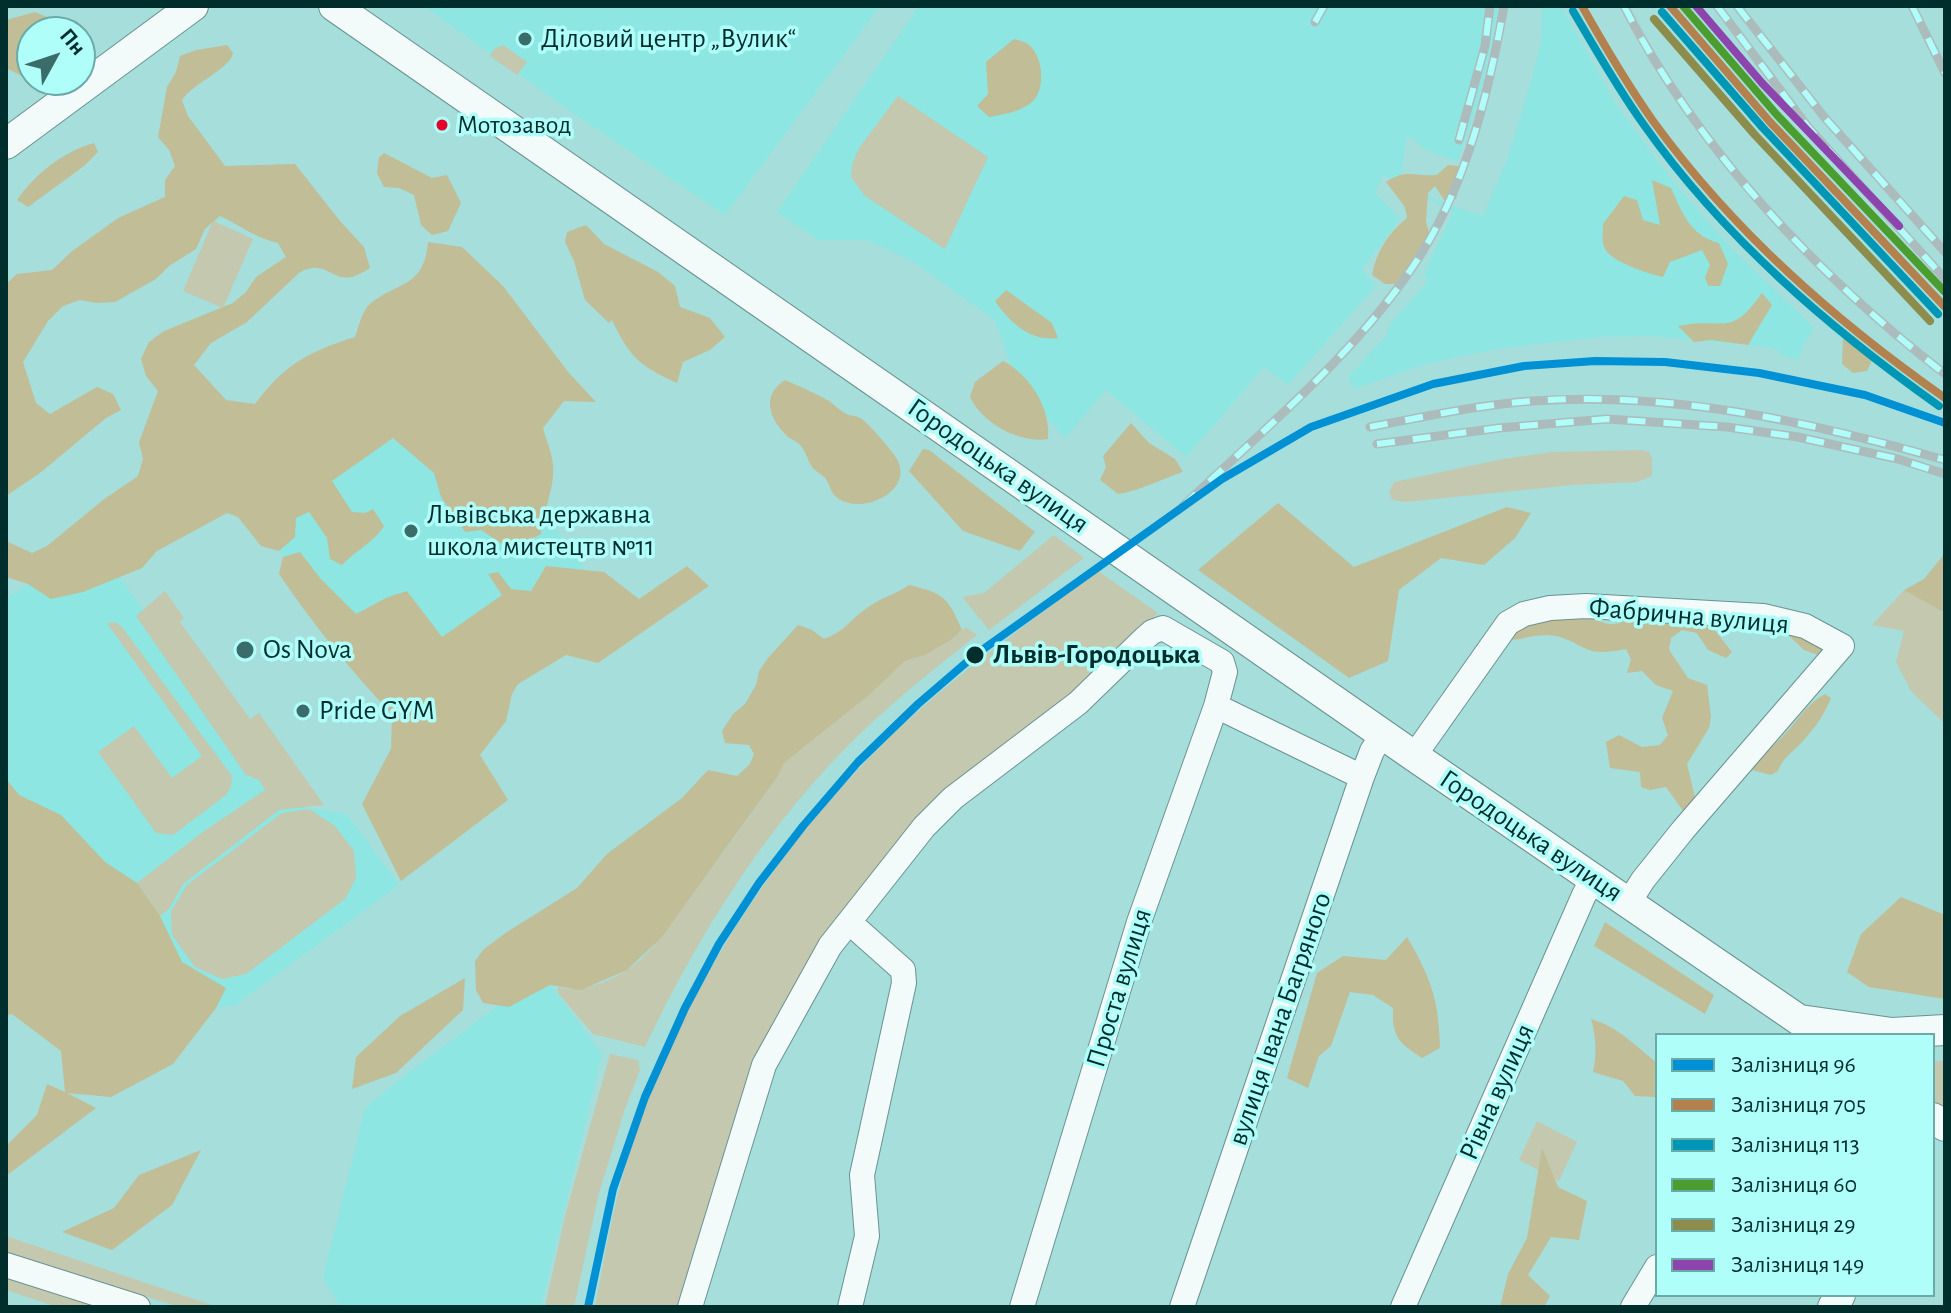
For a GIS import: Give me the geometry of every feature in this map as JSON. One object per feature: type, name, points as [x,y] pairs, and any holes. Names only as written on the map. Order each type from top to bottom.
[{"type":"main road","points":[[6,144],[193,6]]},
{"type":"main road","name":"Городоцька вулиця","points":[[334,6],[1629,902],[1805,1030]]},
{"type":"main road","points":[[1805,1030],[1892,1033],[1945,1030]]},
{"type":"street","name":"Фабрична вулиця","points":[[1414,756],[1508,623],[1524,614],[1550,608],[1586,606],[1763,616],[1805,626],[1842,646],[1683,830],[1629,902]]},
{"type":"street","name":"Проста вулиця","points":[[849,922],[924,827],[953,798],[1078,703],[1152,632],[1163,628],[1222,662],[1225,672],[1216,706],[1139,922],[1022,1307]]},
{"type":"street","points":[[1216,706],[1362,777]]},
{"type":"street","name":"вулиця Івана Багряного","points":[[1182,1307],[1362,777],[1372,751],[1383,734]]},
{"type":"street","name":"Рівна вулиця","points":[[1403,1307],[1593,879]]},
{"type":"street","points":[[690,1307],[764,1065],[830,946],[849,922],[903,970],[904,983],[862,1175],[867,1236],[850,1307]]},
{"type":"street","points":[[6,1265],[138,1307]]},
{"type":"street","points":[[1633,1307],[1655,1270]]},
{"type":"shaded area","points":[[424,6],[880,6],[725,215],[577,116]]},
{"type":"shaded area","points":[[919,6],[1499,6],[1486,70],[1458,161],[1428,151],[1407,135],[1400,179],[1435,200],[1483,216],[1507,160],[1533,75],[1541,42],[1542,6],[1561,6],[1617,106],[1674,183],[1734,251],[1814,328],[1802,347],[1799,360],[1780,355],[1780,351],[1773,348],[1744,344],[1651,336],[1600,337],[1504,348],[1452,358],[1355,389],[1348,377],[1386,336],[1390,324],[1428,282],[1424,274],[1453,212],[1383,175],[1375,193],[1400,219],[1362,270],[1376,286],[1288,385],[1264,367],[1186,457],[1106,390],[1065,438],[1018,386],[995,320],[912,261],[867,240],[818,240],[777,212]]},
{"type":"shaded area","points":[[35,12],[45,16],[20,16]]},
{"type":"shaded area","points":[[16,17],[16,73],[6,68],[6,20]]},
{"type":"shaded area","points":[[1014,39],[1026,43],[1036,54],[1041,71],[1040,89],[1028,105],[989,117],[977,106],[988,94],[986,62]]},
{"type":"shaded area","points":[[227,45],[233,53],[230,59],[182,100],[188,116],[225,166],[295,164],[364,247],[370,268],[351,277],[315,268],[299,273],[247,322],[211,343],[194,365],[226,400],[255,404],[287,369],[311,354],[355,337],[368,306],[416,275],[426,257],[428,242],[462,247],[503,286],[569,373],[596,402],[564,401],[543,428],[553,474],[541,534],[511,550],[481,530],[465,532],[441,497],[434,473],[393,438],[332,481],[352,512],[365,513],[373,509],[384,526],[342,565],[330,559],[327,538],[309,512],[296,518],[295,537],[279,551],[261,546],[238,517],[227,513],[157,551],[142,568],[83,592],[51,599],[28,584],[6,577],[6,541],[32,553],[47,546],[138,476],[143,459],[139,442],[158,391],[146,376],[141,359],[149,342],[164,331],[233,303],[246,292],[256,277],[286,257],[278,243],[220,216],[205,229],[196,249],[169,266],[156,279],[115,302],[80,300],[63,306],[48,321],[23,362],[36,403],[50,414],[97,387],[113,394],[121,410],[106,418],[40,473],[6,496],[6,284],[17,274],[52,270],[118,218],[165,197],[165,180],[175,166],[169,150],[158,137],[167,87],[176,72],[180,56]]},
{"type":"shaded area","points":[[94,143],[98,152],[84,166],[28,207],[17,200],[51,165]]},
{"type":"shaded area","points":[[384,153],[432,178],[447,175],[461,203],[448,231],[432,235],[421,225],[414,195],[399,188],[384,187],[377,173],[379,157]]},
{"type":"shaded area","points":[[1448,165],[1458,166],[1463,172],[1456,199],[1445,201],[1435,186],[1428,193],[1426,221],[1431,241],[1400,284],[1385,284],[1372,275],[1377,258],[1389,236],[1407,218],[1405,207],[1386,182],[1406,174],[1437,175]]},
{"type":"shaded area","points":[[1652,180],[1671,188],[1694,229],[1719,243],[1728,264],[1720,286],[1708,286],[1705,277],[1710,265],[1702,250],[1670,262],[1663,277],[1623,263],[1605,249],[1603,224],[1624,196],[1637,200],[1643,220],[1660,225]]},
{"type":"shaded area","points":[[586,225],[604,244],[658,272],[675,286],[680,307],[710,318],[725,337],[710,350],[683,362],[677,383],[637,359],[612,320],[609,323],[585,300],[565,242],[567,232]]},
{"type":"shaded area","points":[[1006,290],[1052,323],[1058,338],[1030,334],[1007,317],[995,301]]},
{"type":"shaded area","points":[[1762,293],[1772,305],[1748,345],[1712,340],[1694,342],[1678,326],[1733,321],[1751,308]]},
{"type":"shaded area","points":[[1843,336],[1854,336],[1865,346],[1873,358],[1867,371],[1853,373],[1842,364]]},
{"type":"shaded area","points":[[1003,361],[1022,375],[1037,394],[1046,416],[1048,439],[1026,438],[1003,430],[983,415],[970,397],[975,382]]},
{"type":"shaded area","name":"Львівська державна школа мистецтв №11","points":[[439,366],[585,569],[392,708],[246,505]]},
{"type":"shaded area","points":[[785,380],[824,398],[868,425],[897,459],[899,481],[893,489],[884,497],[861,504],[836,497],[826,479],[812,467],[801,446],[786,435],[775,421],[770,399]]},
{"type":"shaded area","points":[[1131,423],[1149,443],[1175,459],[1183,472],[1118,494],[1100,480],[1106,467],[1103,456]]},
{"type":"shaded area","points":[[923,449],[929,450],[1035,532],[1020,551],[963,531],[909,471]]},
{"type":"shaded area","points":[[1278,503],[1354,567],[1507,507],[1531,513],[1515,538],[1484,565],[1441,558],[1399,590],[1388,661],[1349,678],[1198,570]]},
{"type":"shaded area","points":[[92,539],[284,804],[347,814],[399,885],[235,1005],[191,1010],[6,842],[6,599]]},
{"type":"shaded area","points":[[300,552],[320,578],[356,614],[407,591],[442,637],[502,595],[488,574],[498,572],[511,589],[531,591],[546,566],[604,572],[639,599],[687,566],[709,586],[598,663],[566,655],[518,684],[512,694],[506,721],[480,755],[508,800],[401,881],[362,804],[391,749],[392,714],[332,646],[279,574],[283,557]]},
{"type":"shaded area","points":[[1945,553],[1945,613],[1904,590],[1924,579]]},
{"type":"shaded area","points":[[909,585],[943,598],[953,610],[962,630],[925,655],[905,661],[869,695],[784,763],[778,776],[661,938],[627,970],[581,990],[550,985],[509,1007],[483,1003],[476,990],[475,961],[484,949],[577,888],[607,854],[682,798],[708,770],[737,776],[750,764],[754,754],[749,745],[725,743],[722,731],[733,714],[745,704],[768,658],[798,625],[824,639],[875,603]]},
{"type":"shaded area","points":[[1589,614],[1610,624],[1631,617],[1666,624],[1710,624],[1732,652],[1726,658],[1708,650],[1697,633],[1682,630],[1671,638],[1669,650],[1688,678],[1707,685],[1711,717],[1709,728],[1687,764],[1696,801],[1684,812],[1666,787],[1650,790],[1641,787],[1640,772],[1610,768],[1606,742],[1619,735],[1642,747],[1660,745],[1668,735],[1662,718],[1673,691],[1656,685],[1642,671],[1627,673],[1631,659],[1626,649],[1594,651],[1553,635],[1511,640],[1497,638],[1516,617]]},
{"type":"shaded area","points":[[1781,628],[1826,637],[1824,657],[1804,650]]},
{"type":"shaded area","points":[[1825,694],[1831,698],[1822,716],[1778,771],[1771,775],[1752,770],[1807,708]]},
{"type":"shaded area","points":[[6,779],[19,795],[61,815],[105,862],[137,883],[160,916],[182,962],[226,988],[216,1008],[173,1064],[111,1097],[67,1093],[96,1108],[6,1176],[6,1146],[37,1115],[47,1084],[65,1092],[61,1051],[12,1014],[6,1016]]},
{"type":"shaded area","points":[[1901,897],[1945,915],[1945,999],[1869,987],[1847,972],[1861,934]]},
{"type":"shaded area","points":[[1605,922],[1714,995],[1705,1014],[1594,946]]},
{"type":"shaded area","points":[[1407,937],[1432,990],[1440,1048],[1422,1058],[1398,1038],[1393,1008],[1373,995],[1350,992],[1331,1046],[1319,1056],[1308,1088],[1287,1078],[1317,973],[1343,956],[1386,960]]},
{"type":"shaded area","points":[[465,978],[463,1010],[396,1073],[352,1089],[356,1057],[400,1016]]},
{"type":"shaded area","points":[[545,982],[553,988],[602,1054],[541,1307],[340,1307],[323,1278],[365,1109],[516,992]]},
{"type":"shaded area","points":[[1591,1019],[1618,1032],[1655,1061],[1655,1097],[1635,1096],[1623,1081],[1593,1072],[1594,1032]]},
{"type":"shaded area","points":[[1542,1148],[1558,1187],[1587,1201],[1579,1240],[1551,1237],[1528,1275],[1550,1296],[1544,1307],[1500,1307],[1508,1274],[1527,1238]]},
{"type":"shaded area","points":[[201,1150],[172,1205],[112,1250],[62,1232],[114,1208],[139,1175]]},
{"type":"green space","points":[[503,45],[527,62],[517,75],[490,56],[494,49]]},
{"type":"green space","points":[[898,96],[988,157],[945,249],[865,196],[851,177],[859,148]]},
{"type":"green space","points":[[213,221],[253,239],[223,308],[183,291]]},
{"type":"green space","points":[[1552,452],[1649,452],[1652,458],[1652,476],[1637,482],[1572,485],[1405,502],[1392,500],[1389,492],[1394,482],[1503,459]]},
{"type":"green space","points":[[1054,535],[1084,558],[989,630],[962,597],[984,593]]},
{"type":"green space","points":[[1098,571],[1158,613],[1085,687],[1021,737],[820,952],[682,1307],[595,1307],[617,1198],[643,1113],[705,978],[744,914],[787,853],[835,795],[886,741],[959,676]]},
{"type":"green space","points":[[1904,590],[1945,613],[1945,724],[1911,691],[1896,662],[1904,631],[1872,625]]},
{"type":"green space","points":[[165,591],[184,618],[180,622],[250,719],[259,713],[324,805],[279,810],[183,884],[169,909],[160,916],[137,883],[200,834],[265,790],[259,780],[246,775],[136,616]]},
{"type":"green space","points":[[115,622],[122,627],[232,776],[226,795],[173,835],[156,833],[98,752],[134,726],[172,778],[202,756],[107,623]]},
{"type":"green space","points":[[966,627],[977,635],[865,729],[831,763],[769,838],[740,878],[689,961],[645,1047],[593,1034],[558,993],[558,987],[576,989],[602,983],[642,958],[728,846],[784,763],[869,695],[905,661],[925,655]]},
{"type":"green space","points":[[309,809],[335,826],[354,851],[356,878],[345,899],[246,974],[222,979],[195,967],[172,935],[171,911],[187,885],[282,813]]},
{"type":"green space","points":[[610,1054],[638,1060],[640,1070],[599,1193],[574,1307],[545,1307],[565,1216]]},
{"type":"green space","points":[[1935,1061],[1945,1061],[1945,1109],[1935,1102]]},
{"type":"green space","points":[[1537,1121],[1577,1142],[1559,1181],[1519,1160]]},
{"type":"green space","points":[[6,1236],[215,1306],[180,1307],[6,1254]]},
{"type":"green space","points":[[6,1276],[98,1307],[57,1307],[6,1290]]},
{"type":"railway","points":[[1315,22],[1324,6]]},
{"type":"railway","points":[[1459,140],[1485,46],[1490,6]]},
{"type":"railway","points":[[1183,506],[1341,356],[1397,289],[1421,254],[1452,196],[1464,165],[1484,102],[1504,6]]},
{"type":"railway","points":[[1624,6],[1688,110],[1765,207],[1852,295],[1945,374]]},
{"type":"railway","points":[[1717,6],[1808,127],[1945,279]]},
{"type":"railway","points":[[1737,6],[1825,118],[1945,252]]},
{"type":"railway","points":[[1912,6],[1945,73]]},
{"type":"railway","points":[[1370,427],[1511,403],[1585,399],[1637,401],[1741,412],[1843,433],[1945,460]]},
{"type":"railway","points":[[1377,444],[1499,428],[1607,419],[1727,427],[1798,437],[1898,459],[1945,474]]},
{"type":"rail line","name":"705","points":[[1582,6],[1653,121],[1717,200],[1787,272],[1864,337],[1945,398]]},
{"type":"rail line","name":"705","points":[[1670,6],[1770,122],[1945,307]]},
{"type":"rail line","name":"60","points":[[1683,6],[1777,115],[1945,292]]},
{"type":"rail line","name":"149","points":[[1696,6],[1762,83],[1899,226]]},
{"type":"rail line","name":"113","points":[[1573,11],[1634,111],[1675,166],[1743,243],[1857,345],[1939,406]]},
{"type":"rail line","name":"113","points":[[1662,12],[1763,128],[1938,314]]},
{"type":"rail line","name":"29","points":[[1654,19],[1755,135],[1930,321]]},
{"type":"rail line","name":"96","points":[[588,1307],[613,1189],[645,1097],[685,1008],[719,944],[759,883],[858,762],[918,704],[975,655],[1222,479],[1311,427],[1433,384],[1524,366],[1595,361],[1665,362],[1759,373],[1865,395],[1945,423]]},
{"type":"place","name":"Діловий центр „Вулик“","points":[[525,39]]},
{"type":"place","name":"Мотозавод","points":[[442,125]]},
{"type":"place","name":"Львівська державна школа мистецтв №11","points":[[411,531]]},
{"type":"place","name":"Os Nova","points":[[245,650]]},
{"type":"place","name":"Львів-Городоцька","points":[[975,655]]},
{"type":"place","name":"Pride GYM","points":[[303,711]]}]
